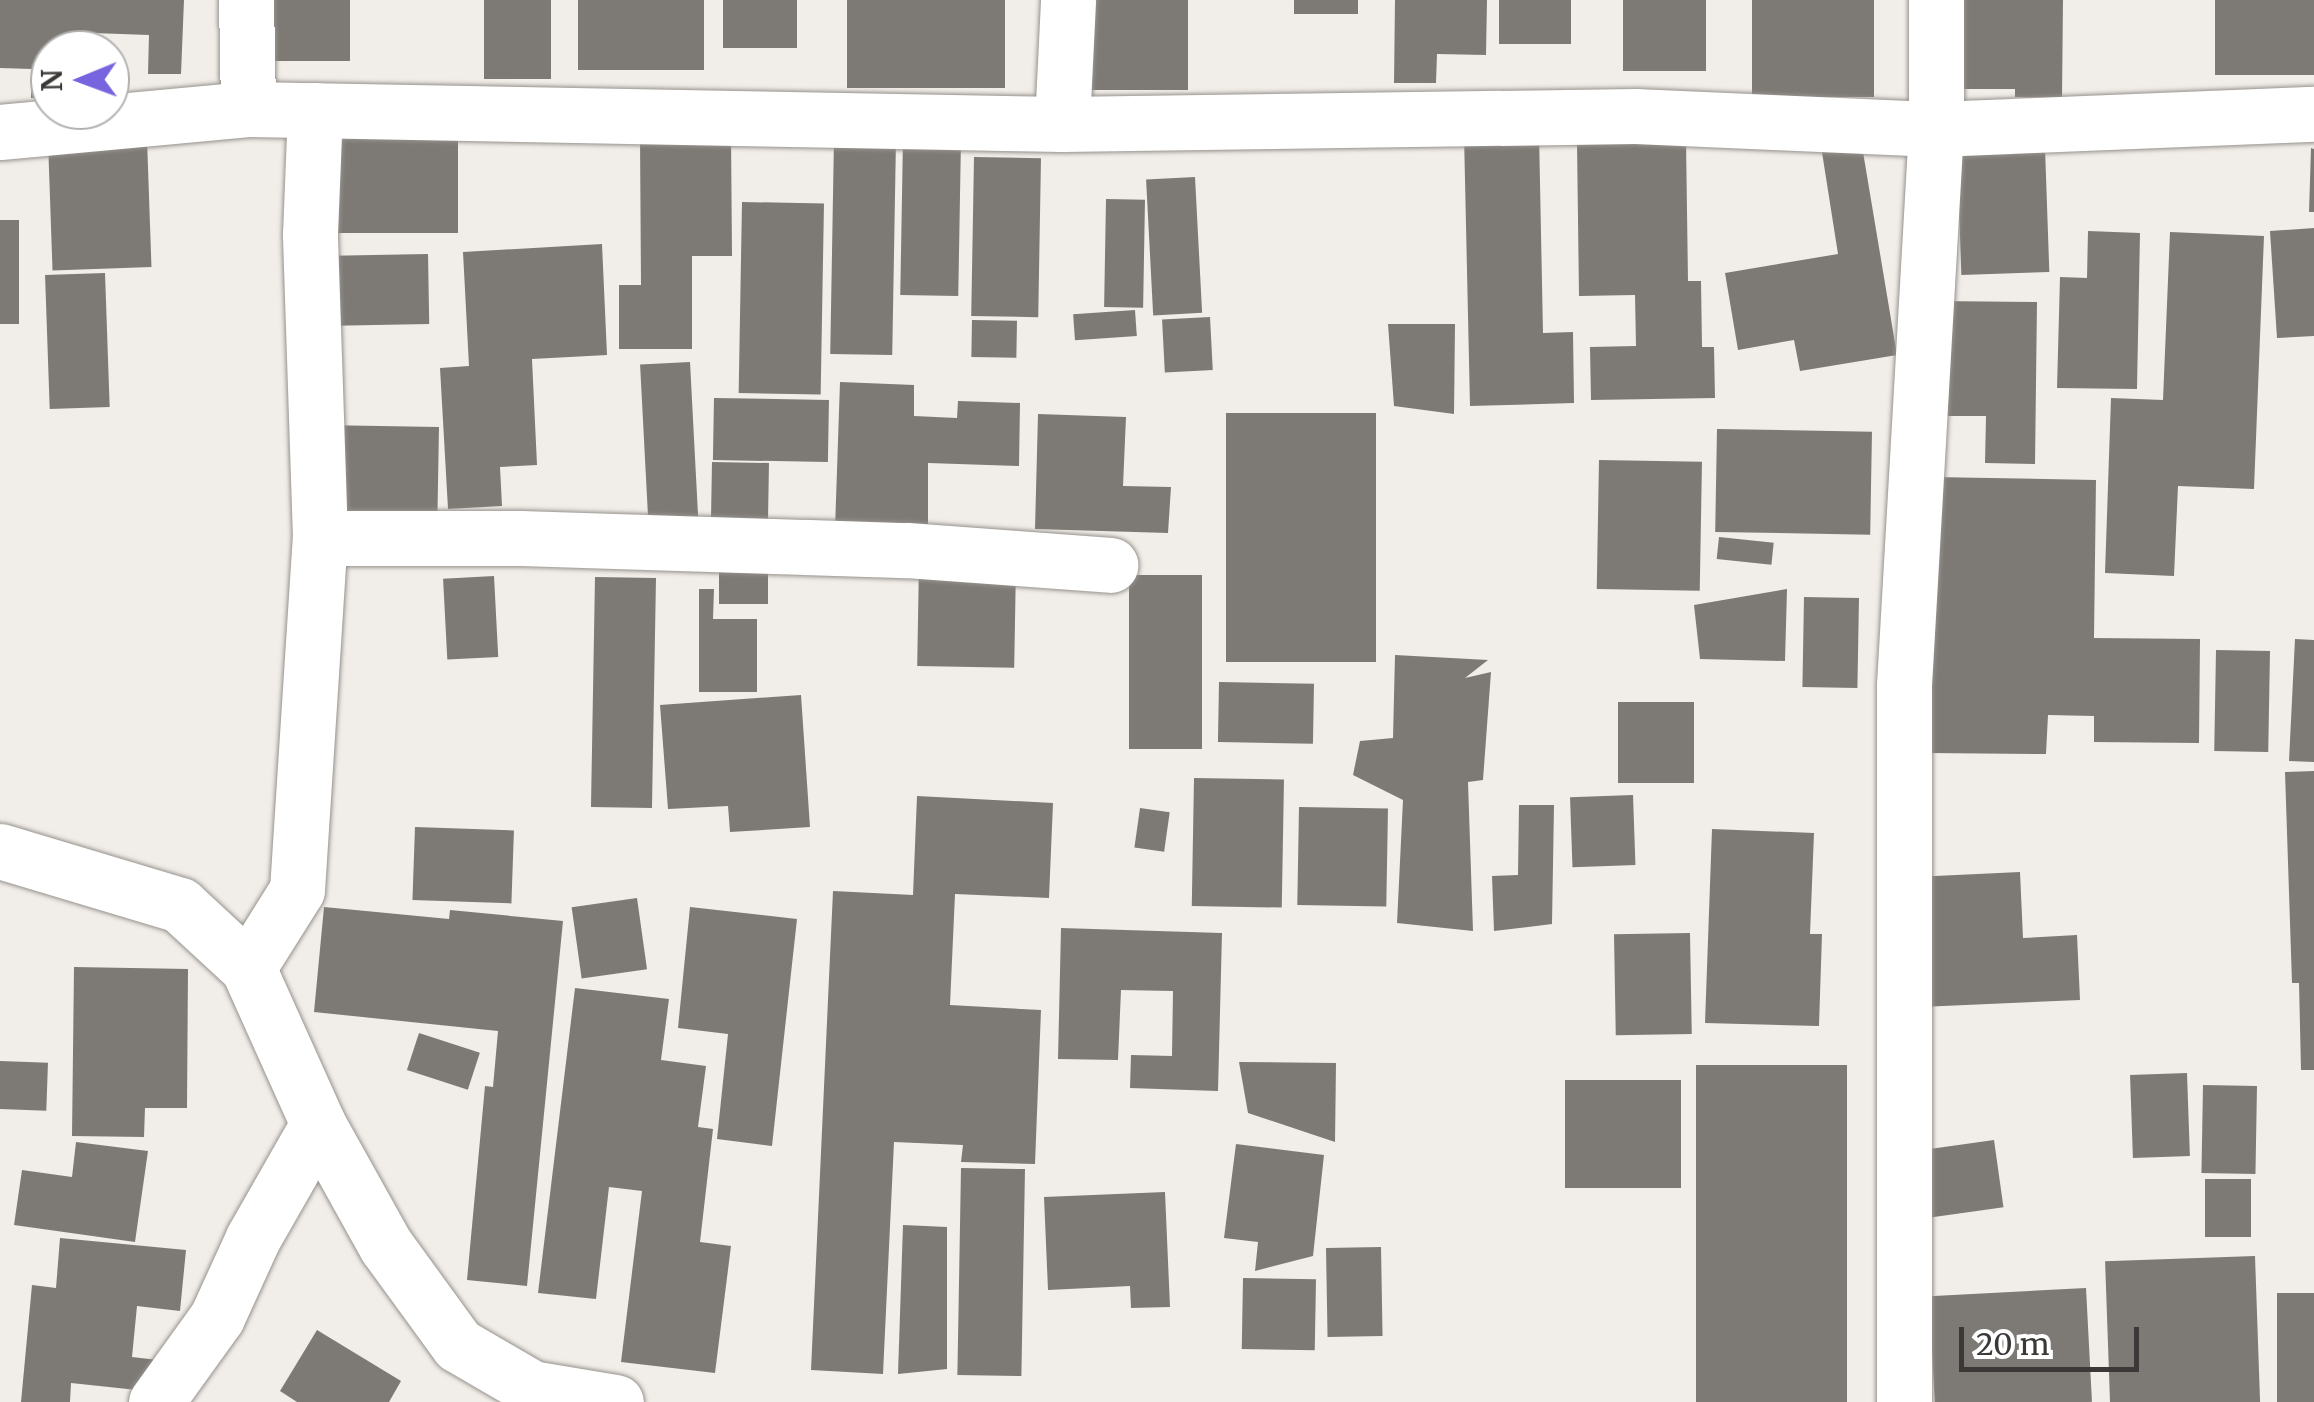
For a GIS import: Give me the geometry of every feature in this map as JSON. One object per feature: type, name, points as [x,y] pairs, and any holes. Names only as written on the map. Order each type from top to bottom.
[{"type":"street","points":[[246,0],[248,108]]},
{"type":"street","points":[[1062,124],[1068,0]]},
{"type":"street","points":[[1904,1402],[1904,685],[1936,129],[1936,0]]},
{"type":"street","points":[[0,132],[248,108],[1062,124],[1635,116],[1936,129],[2314,114]]},
{"type":"street","points":[[248,968],[297,890],[320,538],[310,234],[315,110]]},
{"type":"street","points":[[320,538],[520,538],[907,550],[1110,565]]},
{"type":"street","points":[[0,851],[180,906],[248,968],[318,1124],[386,1246],[458,1346],[532,1388],[616,1402]]},
{"type":"street","points":[[156,1402],[217,1317],[253,1238],[318,1124]]},
{"type":"building","points":[[0,0],[184,0],[181,74],[148,74],[149,35],[130,34],[130,30],[30,30],[30,69],[0,68]]},
{"type":"building","points":[[263,0],[350,0],[350,61],[263,61]]},
{"type":"building","points":[[484,0],[551,0],[551,79],[484,79]]},
{"type":"building","points":[[578,0],[704,0],[704,70],[578,70]]},
{"type":"building","points":[[723,0],[797,0],[797,48],[723,48]]},
{"type":"building","points":[[847,0],[1005,0],[1005,88],[847,88]]},
{"type":"building","points":[[1081,0],[1188,0],[1188,90],[1081,90]]},
{"type":"building","points":[[1294,0],[1358,0],[1358,14],[1294,14]]},
{"type":"building","points":[[1395,0],[1487,0],[1486,55],[1437,54],[1436,83],[1394,83]]},
{"type":"building","points":[[1499,0],[1571,0],[1571,44],[1499,44]]},
{"type":"building","points":[[1623,0],[1706,0],[1706,71],[1623,71]]},
{"type":"building","points":[[1752,0],[1874,0],[1874,97],[1752,97]]},
{"type":"building","points":[[1948,0],[2063,0],[2062,98],[2015,97],[2015,89],[1948,89]]},
{"type":"building","points":[[2215,0],[2314,0],[2314,75],[2215,75]]},
{"type":"building","points":[[316,129],[458,129],[458,233],[316,233]]},
{"type":"building","points":[[1539,133],[1543,333],[1573,332],[1574,403],[1470,406],[1464,135]]},
{"type":"building","points":[[640,136],[731,136],[732,256],[692,256],[692,349],[619,349],[619,285],[641,285]]},
{"type":"building","points":[[834,138],[896,139],[892,355],[830,354]]},
{"type":"building","points":[[903,138],[961,139],[958,296],[900,295]]},
{"type":"building","points":[[147,139],[151,267],[53,270],[48,142]]},
{"type":"building","points":[[1686,140],[1688,281],[1701,281],[1702,347],[1714,347],[1715,398],[1591,400],[1590,347],[1636,346],[1635,295],[1579,296],[1577,142]]},
{"type":"building","points":[[1861,140],[1897,355],[1800,371],[1794,340],[1738,350],[1725,273],[1838,254],[1821,146]]},
{"type":"building","points":[[2045,148],[2049,272],[1961,275],[1957,151]]},
{"type":"building","points":[[2311,148],[2314,149],[2314,212],[2309,212]]},
{"type":"building","points":[[974,157],[1041,158],[1038,317],[971,316]]},
{"type":"building","points":[[1195,177],[1202,313],[1153,315],[1146,180]]},
{"type":"building","points":[[1106,199],[1145,200],[1143,308],[1104,307]]},
{"type":"building","points":[[742,202],[824,203],[821,394],[739,393]]},
{"type":"building","points":[[0,220],[19,220],[19,324],[0,324]]},
{"type":"building","points":[[2314,228],[2314,336],[2277,338],[2270,231]]},
{"type":"building","points":[[2088,231],[2140,233],[2137,389],[2057,388],[2060,277],[2087,278]]},
{"type":"building","points":[[2170,232],[2264,236],[2254,489],[2178,486],[2174,576],[2105,573],[2111,398],[2163,400]]},
{"type":"building","points":[[602,244],[607,355],[532,359],[537,465],[500,467],[502,506],[448,509],[440,368],[469,366],[463,252]]},
{"type":"building","points":[[428,254],[429,324],[334,326],[333,256]]},
{"type":"building","points":[[105,273],[110,407],[50,409],[45,275]]},
{"type":"building","points":[[1935,301],[2037,302],[2035,464],[1985,463],[1986,416],[1934,416]]},
{"type":"building","points":[[1135,310],[1137,336],[1075,340],[1073,314]]},
{"type":"building","points":[[1210,317],[1213,370],[1165,372],[1162,320]]},
{"type":"building","points":[[972,320],[1017,321],[1016,358],[971,357]]},
{"type":"building","points":[[1388,324],[1455,324],[1454,414],[1394,406]]},
{"type":"building","points":[[690,362],[699,538],[649,540],[640,365]]},
{"type":"building","points":[[840,382],[914,385],[914,416],[957,418],[958,401],[1020,403],[1019,466],[928,463],[928,537],[835,529]]},
{"type":"building","points":[[714,398],[829,400],[828,462],[713,460]]},
{"type":"building","points":[[1226,413],[1376,413],[1376,662],[1226,662]]},
{"type":"building","points":[[1038,414],[1126,417],[1123,486],[1171,487],[1168,533],[1035,529]]},
{"type":"building","points":[[320,425],[439,427],[437,535],[318,533]]},
{"type":"building","points":[[1717,429],[1872,432],[1870,535],[1715,532]]},
{"type":"building","points":[[1599,460],[1702,462],[1700,591],[1597,589]]},
{"type":"building","points":[[712,462],[769,463],[768,543],[711,542]]},
{"type":"building","points":[[1932,477],[2096,480],[2094,638],[2200,639],[2199,743],[2094,742],[2094,716],[2048,715],[2046,754],[1928,753]]},
{"type":"building","points":[[1719,537],[1774,543],[1771,565],[1717,559]]},
{"type":"building","points":[[719,548],[768,548],[768,604],[719,604]]},
{"type":"building","points":[[919,563],[1016,565],[1014,668],[917,666]]},
{"type":"building","points":[[1129,575],[1202,575],[1202,749],[1129,749]]},
{"type":"building","points":[[494,576],[498,657],[447,660],[443,579]]},
{"type":"building","points":[[595,577],[656,578],[652,808],[591,807]]},
{"type":"building","points":[[699,589],[714,589],[713,619],[757,619],[757,692],[699,692]]},
{"type":"building","points":[[1787,589],[1785,661],[1700,659],[1694,605]]},
{"type":"building","points":[[1804,597],[1859,598],[1857,688],[1802,687]]},
{"type":"building","points":[[2295,639],[2314,640],[2314,762],[2289,761]]},
{"type":"building","points":[[2216,650],[2270,651],[2268,752],[2214,751]]},
{"type":"building","points":[[1395,655],[1488,660],[1465,678],[1491,672],[1483,780],[1468,782],[1473,931],[1397,923],[1403,800],[1353,775],[1360,741],[1393,738]]},
{"type":"building","points":[[1219,682],[1314,684],[1313,744],[1218,742]]},
{"type":"building","points":[[801,695],[810,827],[730,832],[728,806],[668,809],[660,705]]},
{"type":"building","points":[[1618,702],[1694,702],[1694,783],[1618,783]]},
{"type":"building","points":[[2314,771],[2314,1070],[2301,1070],[2299,983],[2292,983],[2285,772]]},
{"type":"building","points":[[1194,778],[1284,780],[1282,908],[1192,906]]},
{"type":"building","points":[[1633,795],[1635,865],[1572,867],[1570,797]]},
{"type":"building","points":[[917,796],[1053,803],[1049,898],[955,894],[950,1005],[1041,1010],[1035,1164],[961,1162],[963,1145],[894,1142],[883,1374],[811,1370],[833,891],[913,895]]},
{"type":"building","points":[[1519,805],[1554,805],[1552,924],[1494,931],[1492,876],[1518,875]]},
{"type":"building","points":[[1299,807],[1388,809],[1386,907],[1297,905]]},
{"type":"building","points":[[1140,808],[1170,812],[1164,852],[1134,848]]},
{"type":"building","points":[[415,827],[514,830],[511,903],[412,900]]},
{"type":"building","points":[[1712,829],[1814,833],[1810,934],[1822,934],[1819,1026],[1705,1023]]},
{"type":"building","points":[[2020,872],[2023,938],[2077,935],[2080,1000],[1920,1007],[1914,877]]},
{"type":"building","points":[[637,898],[647,969],[582,978],[572,907]]},
{"type":"building","points":[[324,907],[449,919],[450,910],[563,921],[527,1286],[467,1280],[485,1086],[493,1087],[498,1031],[314,1012]]},
{"type":"building","points":[[690,907],[797,919],[772,1146],[717,1139],[728,1034],[678,1028]]},
{"type":"building","points":[[1061,928],[1222,933],[1218,1091],[1130,1088],[1131,1055],[1172,1056],[1173,991],[1121,990],[1118,1060],[1058,1059]]},
{"type":"building","points":[[1690,933],[1692,1034],[1616,1035],[1614,934]]},
{"type":"building","points":[[74,967],[188,969],[187,1108],[145,1108],[144,1137],[72,1136]]},
{"type":"building","points":[[575,988],[669,999],[661,1060],[706,1066],[698,1127],[713,1129],[700,1242],[731,1246],[715,1373],[621,1362],[642,1191],[609,1187],[596,1299],[538,1293]]},
{"type":"building","points":[[419,1033],[480,1053],[468,1090],[407,1070]]},
{"type":"building","points":[[0,1061],[48,1063],[46,1111],[0,1109]]},
{"type":"building","points":[[1239,1062],[1336,1063],[1335,1142],[1248,1113]]},
{"type":"building","points":[[1696,1065],[1847,1065],[1847,1402],[1696,1402]]},
{"type":"building","points":[[2187,1073],[2190,1156],[2133,1158],[2130,1075]]},
{"type":"building","points":[[1565,1080],[1681,1080],[1681,1188],[1565,1188]]},
{"type":"building","points":[[2203,1085],[2257,1086],[2255,1174],[2201,1173]]},
{"type":"building","points":[[1994,1140],[2003,1207],[1923,1219],[1914,1151]]},
{"type":"building","points":[[76,1142],[148,1151],[135,1242],[14,1225],[22,1170],[72,1177]]},
{"type":"building","points":[[1236,1144],[1324,1155],[1313,1256],[1255,1271],[1258,1242],[1224,1238]]},
{"type":"building","points":[[961,1168],[1025,1169],[1021,1376],[957,1375]]},
{"type":"building","points":[[2205,1179],[2251,1179],[2251,1237],[2205,1237]]},
{"type":"building","points":[[1165,1192],[1170,1307],[1131,1308],[1130,1286],[1048,1290],[1044,1197]]},
{"type":"building","points":[[903,1225],[947,1227],[947,1369],[898,1374]]},
{"type":"building","points":[[60,1238],[186,1250],[180,1311],[137,1306],[132,1357],[158,1360],[156,1392],[71,1383],[70,1402],[21,1402],[32,1285],[56,1288]]},
{"type":"building","points":[[1381,1247],[1383,1336],[1328,1337],[1326,1248]]},
{"type":"building","points":[[2255,1256],[2260,1402],[2110,1402],[2105,1261]]},
{"type":"building","points":[[1243,1278],[1316,1279],[1315,1350],[1242,1349]]},
{"type":"building","points":[[2086,1288],[2092,1402],[1935,1402],[1929,1296]]},
{"type":"building","points":[[2277,1293],[2314,1293],[2314,1402],[2277,1402]]},
{"type":"building","points":[[317,1330],[401,1381],[389,1402],[297,1402],[280,1391]]}]
